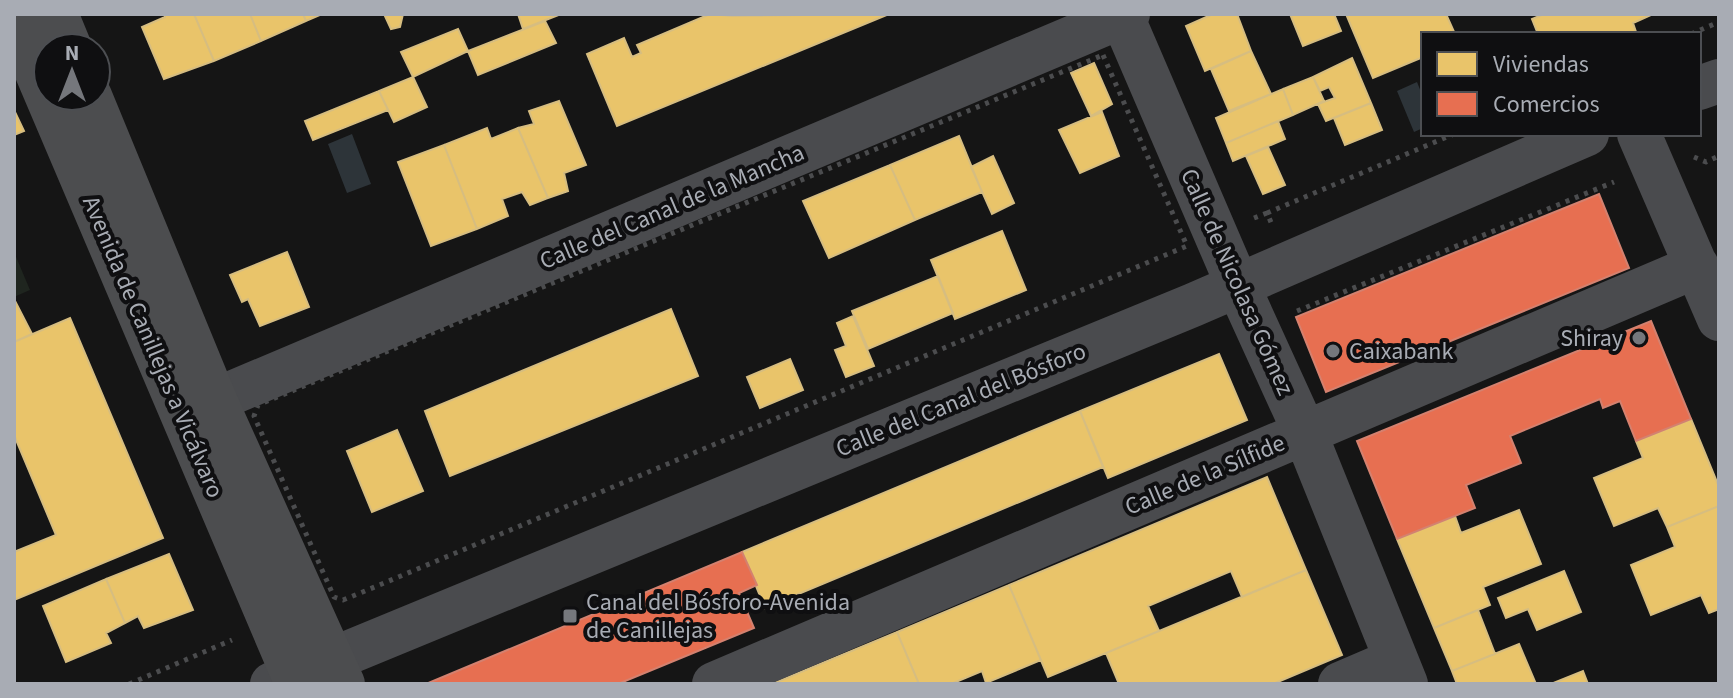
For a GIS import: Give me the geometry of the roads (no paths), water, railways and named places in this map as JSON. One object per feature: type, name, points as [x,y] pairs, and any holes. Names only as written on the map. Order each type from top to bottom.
[{"type":"main road","name":"Avenida de Canillejas a Vicálvaro","points":[[14,19],[307,677]]},
{"type":"main road","name":"Avenida de Canillejas a Vicálvaro","points":[[97,112],[215,400],[307,677]]},
{"type":"street","name":"Calle de Nicolasa Gómez","points":[[1124,15],[1238,286],[1305,433],[1401,672]]},
{"type":"street","name":"Calle del Canal de la Mancha","points":[[215,400],[1124,15]]},
{"type":"street","name":"Calle del Canal del Bósforo","points":[[307,677],[1238,286],[1582,136]]},
{"type":"street","points":[[1646,150],[1719,319]]},
{"type":"street","name":"Calle de la Sílfide","points":[[714,684],[1697,266]]},
{"type":"street","points":[[1340,684],[1401,672]]},
{"type":"place","name":"Shiray","points":[[1639,338]]},
{"type":"place","name":"Caixabank","points":[[1333,351]]},
{"type":"place","name":"Canal del Bósforo-Avenida de Canillejas","points":[[570,616]]}]
